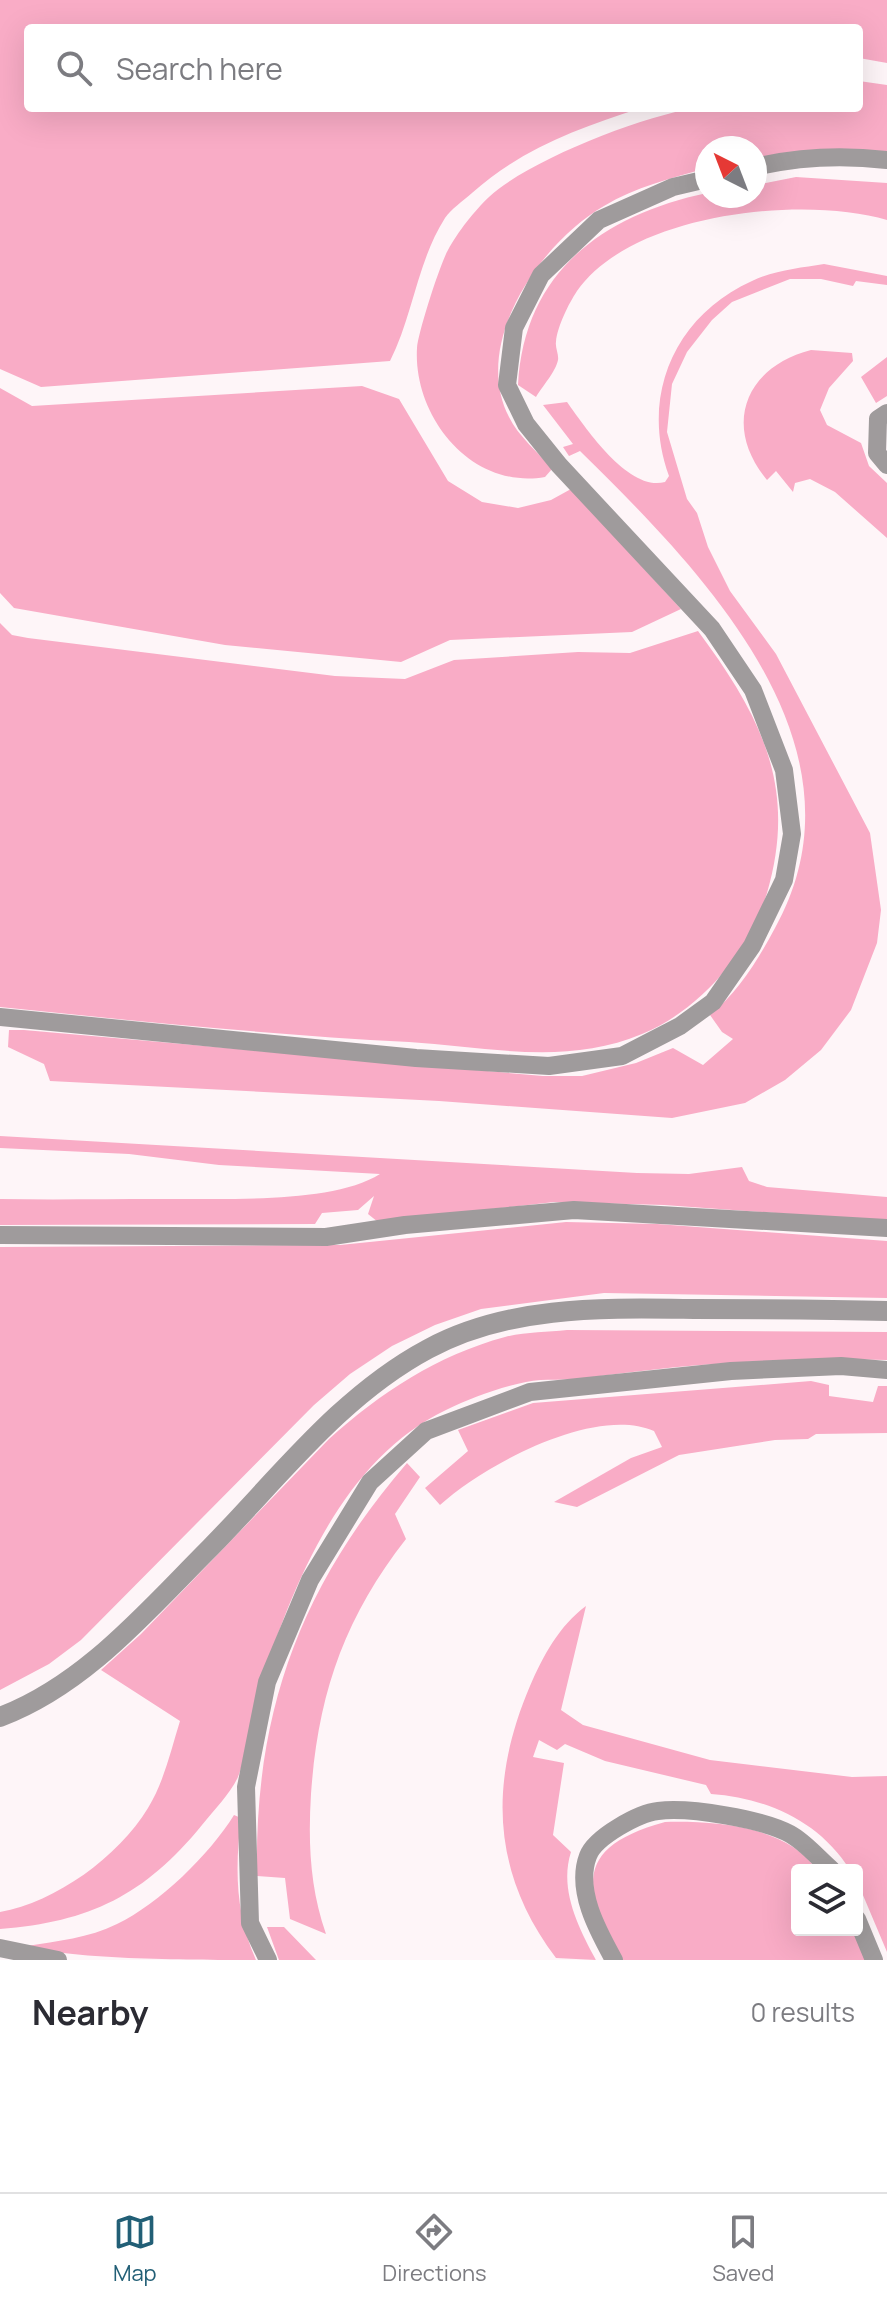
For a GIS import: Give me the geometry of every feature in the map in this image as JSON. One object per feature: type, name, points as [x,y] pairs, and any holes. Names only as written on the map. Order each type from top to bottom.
[{"type":"street","points":[[0,1717],[35,1704],[110,1645],[243,1515],[319,1432],[374,1385],[428,1349],[505,1320],[569,1310],[887,1311]]},
{"type":"lane","points":[[767,165],[863,157],[887,160]]},
{"type":"lane","points":[[0,1017],[416,1058],[549,1066],[622,1056],[680,1026],[713,1002],[752,946],[784,880],[792,834],[784,770],[753,690],[712,629],[559,465],[526,424],[507,385],[514,328],[541,275],[599,220],[673,187],[695,182]]},
{"type":"lane","points":[[887,413],[878,419],[877,453],[887,465]]},
{"type":"lane","points":[[0,1235],[326,1237],[405,1225],[574,1210],[887,1228]]},
{"type":"lane","points":[[268,1960],[250,1923],[246,1787],[267,1682],[310,1580],[370,1482],[426,1431],[530,1392],[731,1371],[841,1366],[887,1370]]},
{"type":"lane","points":[[614,1960],[597,1928],[585,1887],[588,1855],[610,1831],[656,1811],[722,1814],[790,1834],[825,1864]]},
{"type":"lane","points":[[863,1933],[874,1960]]},
{"type":"lane","points":[[0,1948],[58,1960]]},
{"type":"shaded area","points":[[0,0],[887,0],[887,63],[863,59],[863,24],[24,24],[24,112],[630,112],[573,132],[531,152],[510,164],[450,211],[428,253],[390,361],[41,387],[0,369]]},
{"type":"shaded area","points":[[863,82],[887,85],[887,153],[767,158],[767,136],[695,136],[695,171],[616,199],[580,223],[557,244],[518,298],[505,327],[499,358],[500,388],[509,417],[523,438],[552,469],[545,477],[518,478],[494,472],[471,460],[436,423],[418,374],[417,348],[421,328],[448,250],[478,208],[507,183],[557,155],[645,120],[677,112],[863,112]]},
{"type":"shaded area","points":[[796,177],[887,183],[887,220],[852,213],[766,211],[721,217],[636,243],[602,265],[577,291],[559,329],[557,364],[536,397],[518,385],[524,345],[535,310],[553,280],[576,255],[634,216],[695,196],[695,208],[767,208],[767,183]]},
{"type":"shaded area","points":[[824,264],[887,276],[887,285],[856,281],[853,286],[821,279],[790,279],[732,302],[712,320],[687,352],[672,384],[667,432],[687,499],[697,513],[708,547],[730,591],[776,654],[870,833],[881,910],[877,943],[851,1010],[821,1050],[785,1080],[745,1103],[672,1118],[439,1101],[50,1081],[44,1064],[8,1047],[9,1030],[24,1030],[543,1076],[582,1076],[636,1063],[673,1048],[703,1065],[733,1039],[722,1032],[710,1015],[739,986],[762,951],[775,928],[801,860],[804,793],[790,728],[761,666],[722,606],[676,550],[580,451],[569,456],[563,447],[573,444],[543,405],[567,402],[597,442],[623,468],[651,483],[665,482],[669,476],[661,446],[659,417],[662,389],[670,362],[684,337],[702,315],[725,296],[752,281],[779,272]]},
{"type":"shaded area","points":[[811,350],[852,353],[853,361],[829,388],[820,410],[827,425],[861,443],[869,466],[887,483],[887,538],[835,492],[810,479],[795,483],[793,492],[776,471],[767,480],[753,460],[744,420],[747,401],[756,384],[770,370],[788,358]]},
{"type":"shaded area","points":[[887,357],[887,396],[876,403],[861,377]]},
{"type":"shaded area","points":[[362,386],[399,399],[448,481],[482,502],[518,508],[551,500],[571,489],[681,609],[632,632],[450,640],[401,662],[225,645],[14,608],[0,593],[0,388],[32,406]]},
{"type":"shaded area","points":[[0,623],[12,635],[28,638],[335,676],[405,679],[454,660],[578,652],[630,653],[698,631],[740,693],[756,723],[768,754],[775,786],[778,819],[776,855],[759,915],[735,958],[720,977],[683,1010],[642,1034],[585,1049],[556,1052],[497,1050],[307,1036],[0,1007]]},
{"type":"shaded area","points":[[0,1136],[637,1173],[689,1174],[742,1167],[749,1181],[767,1187],[887,1197],[887,1221],[664,1205],[554,1202],[378,1222],[368,1214],[374,1196],[358,1210],[322,1213],[315,1224],[0,1225],[0,1199],[273,1198],[333,1191],[380,1174],[219,1165],[129,1154],[0,1148]]},
{"type":"shaded area","points":[[566,1222],[657,1224],[887,1241],[887,1298],[604,1293],[481,1309],[435,1325],[392,1346],[350,1374],[314,1405],[81,1640],[49,1664],[0,1690],[0,1247],[340,1245]]},
{"type":"shaded area","points":[[567,1330],[887,1332],[887,1360],[736,1363],[533,1381],[465,1401],[409,1433],[376,1461],[348,1495],[324,1532],[286,1613],[258,1694],[238,1777],[222,1802],[159,1870],[113,1901],[62,1920],[0,1929],[0,1912],[21,1907],[64,1888],[103,1860],[135,1826],[154,1798],[163,1777],[180,1721],[101,1670],[141,1634],[329,1439],[389,1391],[433,1365],[480,1345],[513,1335]]},
{"type":"shaded area","points":[[811,1381],[829,1385],[829,1396],[873,1402],[878,1386],[887,1386],[887,1433],[816,1434],[808,1439],[775,1440],[679,1455],[577,1507],[554,1502],[631,1458],[662,1447],[654,1431],[630,1425],[602,1426],[572,1432],[511,1457],[459,1489],[440,1505],[425,1488],[468,1451],[458,1430],[533,1403]]},
{"type":"shaded area","points":[[407,1463],[420,1477],[395,1514],[406,1539],[366,1598],[351,1628],[338,1659],[320,1724],[311,1794],[310,1848],[316,1900],[326,1934],[290,1919],[285,1878],[257,1876],[258,1817],[264,1760],[275,1706],[291,1655],[312,1605],[338,1557]]},
{"type":"shaded area","points":[[586,1606],[561,1710],[583,1725],[710,1760],[852,1777],[887,1776],[887,1952],[863,1895],[863,1864],[845,1864],[807,1825],[771,1807],[732,1796],[711,1794],[706,1785],[605,1761],[565,1744],[557,1750],[539,1740],[533,1757],[564,1763],[553,1835],[571,1852],[567,1880],[572,1908],[596,1960],[556,1958],[535,1926],[519,1893],[508,1859],[503,1826],[503,1792],[508,1757],[530,1686],[553,1642]]},
{"type":"shaded area","points":[[234,1815],[241,1818],[238,1855],[240,1908],[256,1960],[104,1957],[27,1946],[95,1933],[133,1915],[182,1877],[212,1846]]},
{"type":"shaded area","points":[[665,1822],[705,1823],[748,1829],[787,1843],[812,1864],[791,1864],[791,1936],[856,1936],[866,1960],[622,1960],[599,1911],[594,1873],[601,1857],[614,1844],[635,1832]]},
{"type":"shaded area","points":[[267,1927],[284,1927],[316,1960],[279,1960]]}]
